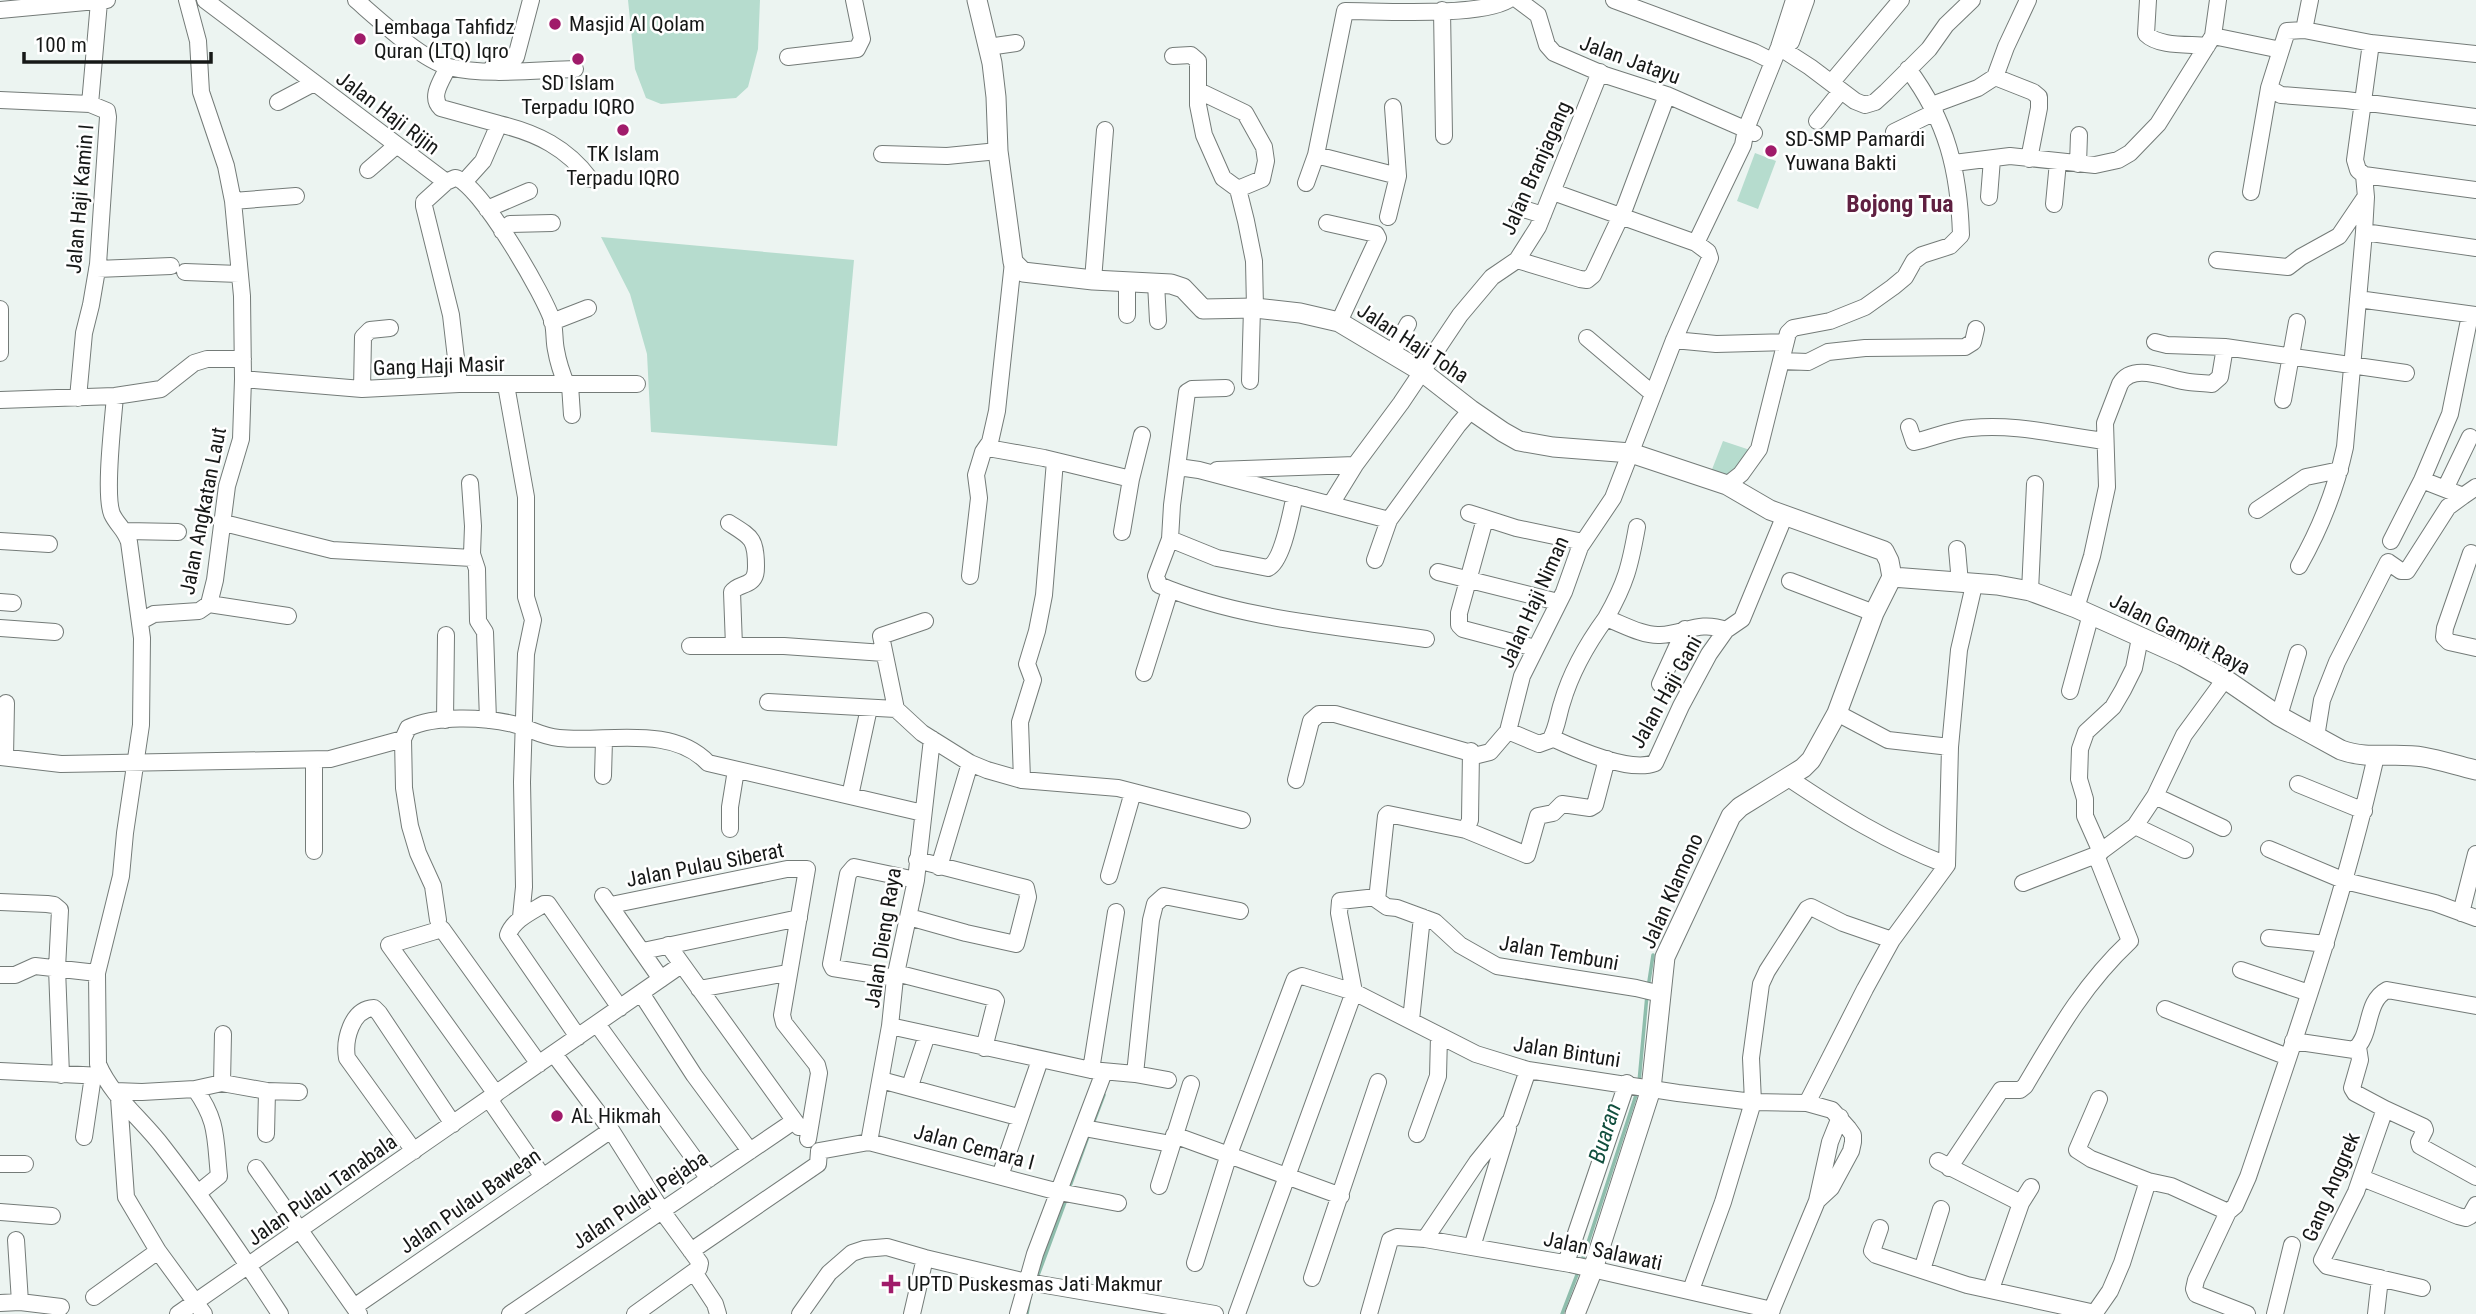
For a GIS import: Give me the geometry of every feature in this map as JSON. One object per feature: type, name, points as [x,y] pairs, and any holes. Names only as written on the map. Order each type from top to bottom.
[{"type":"street","name":"Jalan Angkatan Laut","points":[[141,621],[154,614],[199,611],[209,604],[230,472],[241,439],[243,359],[233,201],[226,166],[201,92],[198,41],[187,0]]},
{"type":"street","name":"Jalan Haji Rijin","points":[[205,0],[446,182],[455,178],[464,181]]},
{"type":"street","points":[[356,0],[426,56],[448,67],[485,71],[575,69]]},
{"type":"street","points":[[485,71],[516,57],[531,0]]},
{"type":"street","points":[[788,57],[857,49],[862,38],[854,0]]},
{"type":"street","points":[[970,576],[979,498],[976,475],[983,452],[988,448],[997,411],[1013,262],[998,151],[996,97],[977,0]]},
{"type":"street","points":[[1307,183],[1316,155],[1346,5],[1442,10],[1492,6],[1508,0]]},
{"type":"street","name":"Jalan Jatayu","points":[[1518,0],[1538,15],[1546,46],[1554,53],[1667,95],[1748,135]]},
{"type":"street","points":[[1614,0],[1754,52],[1780,54],[1865,105],[1875,102],[1972,0]]},
{"type":"street","points":[[1817,121],[1836,87],[1901,0]]},
{"type":"street","points":[[1894,132],[1995,77],[2028,0]]},
{"type":"street","points":[[2148,0],[2146,34],[2149,38],[2157,41],[2210,41],[2281,50]]},
{"type":"street","points":[[1954,163],[2010,156],[2095,165],[2118,160],[2130,153],[2158,124],[2210,41],[2218,0]]},
{"type":"street","points":[[2304,30],[2309,0]]},
{"type":"street","points":[[0,10],[103,1],[90,104]]},
{"type":"street","points":[[1553,192],[1696,242],[1748,135],[1797,2]]},
{"type":"street","points":[[1442,10],[1444,136]]},
{"type":"street","points":[[2251,192],[2269,88],[2287,31],[2304,30],[2371,43],[2476,54]]},
{"type":"street","points":[[988,47],[1016,43]]},
{"type":"street","points":[[2371,43],[2355,166],[2364,175],[2476,190]]},
{"type":"street","points":[[1173,55],[1191,55],[1198,61],[1198,105],[1204,135],[1223,177],[1238,189],[1254,261],[1250,381]]},
{"type":"street","points":[[448,67],[435,97],[441,108],[538,135],[579,164],[590,179]]},
{"type":"street","points":[[1727,485],[1741,474],[1759,449],[1784,342],[1793,328],[1830,321],[1865,307],[1894,287],[1922,254],[1950,246],[1961,235],[1950,146],[1934,109],[1908,69]]},
{"type":"street","name":"Jalan Branjagang","points":[[1331,504],[1355,465],[1478,292],[1492,277],[1517,260],[1543,215],[1600,72]]},
{"type":"street","points":[[1995,77],[2034,92],[2039,97],[2029,159]]},
{"type":"street","points":[[278,102],[314,83]]},
{"type":"street","points":[[2269,88],[2281,95],[2476,117]]},
{"type":"street","points":[[1199,91],[1245,113],[1264,147],[1266,161],[1262,179],[1238,189]]},
{"type":"street","points":[[1517,260],[1587,280],[1593,275],[1621,215],[1667,95]]},
{"type":"street","name":"Jalan Haji Kamin I","points":[[0,100],[90,104],[103,109],[108,117],[97,269],[84,334],[78,398]]},
{"type":"street","points":[[1388,217],[1398,176],[1393,107]]},
{"type":"street","points":[[499,124],[483,161],[464,181],[487,209],[540,290],[552,322],[556,351],[569,385],[572,415]]},
{"type":"street","points":[[1093,280],[1105,130]]},
{"type":"street","points":[[2078,135],[2078,164]]},
{"type":"street","points":[[368,170],[397,145]]},
{"type":"street","points":[[883,154],[947,156],[998,151]]},
{"type":"street","points":[[1316,155],[1398,176]]},
{"type":"street","points":[[1989,197],[1992,159]]},
{"type":"street","points":[[2054,204],[2058,162]]},
{"type":"street","points":[[2299,566],[2314,540],[2340,470],[2345,447],[2364,232],[2364,175]]},
{"type":"street","points":[[446,182],[424,202],[424,206],[451,315],[459,384]]},
{"type":"street","points":[[487,209],[529,191]]},
{"type":"street","points":[[233,201],[296,195]]},
{"type":"street","points":[[2217,260],[2288,267],[2339,236],[2366,197]]},
{"type":"street","points":[[1520,208],[1543,215]]},
{"type":"street","points":[[502,231],[510,224],[552,223]]},
{"type":"street","points":[[1326,223],[1376,234],[1378,238],[1339,322]]},
{"type":"street","points":[[2364,232],[2476,248]]},
{"type":"street","name":"Jalan Haji Niman","points":[[1508,731],[1522,676],[1564,592],[1583,542],[1613,498],[1674,340],[1710,258],[1696,242]]},
{"type":"street","name":"Jalan Haji Toha","points":[[1013,262],[1023,272],[1093,280],[1171,284],[1183,288],[1203,309],[1253,308],[1300,313],[1339,322],[1421,371],[1471,410],[1519,441],[1553,447],[1631,453],[1727,485],[1770,510],[1884,551],[1892,576]]},
{"type":"street","points":[[97,269],[178,269],[239,274]]},
{"type":"street","points":[[1127,282],[1127,315]]},
{"type":"street","points":[[1156,283],[1158,321]]},
{"type":"street","points":[[2358,299],[2473,315],[2450,414],[2422,480],[2391,541]]},
{"type":"street","points":[[552,322],[587,308]]},
{"type":"street","points":[[0,309],[0,352]]},
{"type":"street","points":[[2283,400],[2297,322]]},
{"type":"street","points":[[1392,353],[1408,324]]},
{"type":"street","points":[[362,389],[363,337],[370,331],[390,328]]},
{"type":"street","points":[[1781,361],[1808,362],[1828,352],[1865,348],[1965,347],[1973,342],[1976,329]]},
{"type":"street","points":[[1587,338],[1653,394]]},
{"type":"street","points":[[1674,340],[1716,344],[1784,342]]},
{"type":"street","points":[[2155,342],[2167,345],[2225,347],[2406,373]]},
{"type":"street","points":[[2070,691],[2092,556],[2107,487],[2105,423],[2115,394],[2123,378],[2136,373],[2212,384],[2220,377],[2225,347]]},
{"type":"street","points":[[0,400],[115,396],[161,389],[194,363],[207,359],[243,359]]},
{"type":"street","name":"Gang Haji Masir","points":[[243,379],[362,389],[459,384],[637,384]]},
{"type":"street","points":[[506,385],[526,497],[526,597],[533,620],[526,654],[522,782],[524,887],[521,917]]},
{"type":"street","points":[[1226,388],[1192,389],[1187,392],[1170,539],[1156,576],[1159,585],[1215,604],[1276,617],[1426,639]]},
{"type":"street","points":[[84,1137],[98,1076],[97,973],[121,876],[141,725],[141,621],[126,531],[112,513],[109,496],[115,396]]},
{"type":"street","points":[[1375,559],[1389,520],[1471,410]]},
{"type":"street","points":[[2445,489],[2473,440],[2450,414]]},
{"type":"street","points":[[1909,427],[1914,442],[1967,428],[1993,426],[2039,430],[2066,437],[2105,441]]},
{"type":"street","points":[[1122,532],[1142,435]]},
{"type":"street","points":[[988,448],[1131,479]]},
{"type":"street","points":[[1022,780],[1020,722],[1033,680],[1027,664],[1044,595],[1055,461]]},
{"type":"street","points":[[1199,470],[1355,465]]},
{"type":"street","points":[[1178,467],[1199,470],[1389,520]]},
{"type":"street","points":[[2257,510],[2306,477],[2340,470]]},
{"type":"street","points":[[2422,480],[2445,489],[2470,491]]},
{"type":"street","points":[[470,483],[472,558],[477,569],[478,621],[485,632],[488,720]]},
{"type":"street","points":[[2030,591],[2035,484]]},
{"type":"street","points":[[2316,737],[2322,700],[2337,662],[2388,562],[2407,571],[2448,507],[2470,491]]},
{"type":"street","points":[[1170,539],[1217,558],[1268,568],[1273,565],[1280,552],[1295,495]]},
{"type":"street","name":"Jalan Haji Gani","points":[[1508,731],[1539,744],[1552,738],[1606,759],[1634,765],[1655,763],[1709,654],[1726,630],[1742,619],[1785,515]]},
{"type":"street","points":[[1535,648],[1463,629],[1458,621],[1477,516],[1583,542]]},
{"type":"street","points":[[224,523],[332,550],[472,558]]},
{"type":"street","points":[[729,523],[748,535],[756,549],[756,573],[753,580],[736,587],[732,592],[734,646]]},
{"type":"street","points":[[1552,738],[1562,701],[1576,667],[1622,590],[1629,572],[1637,527]]},
{"type":"street","points":[[126,531],[178,532]]},
{"type":"street","points":[[0,541],[48,544]]},
{"type":"street","points":[[1817,1201],[1831,1188],[1851,1151],[1853,1135],[1832,1110],[1807,1103],[1892,940],[1947,865],[1950,747],[1967,584],[1957,549]]},
{"type":"street","points":[[2471,553],[2444,637],[2449,642],[2476,648]]},
{"type":"street","points":[[1438,572],[1558,602]]},
{"type":"street","name":"Jalan Gampit Raya","points":[[1892,576],[1997,585],[2030,591],[2084,611],[2189,660],[2225,679],[2279,716],[2350,753],[2421,756],[2476,770]]},
{"type":"street","name":"Jalan Klamono","points":[[1575,1314],[1578,1266],[1638,1086],[1651,992],[1669,946],[1731,816],[1740,807],[1803,768],[1811,760],[1837,713],[1874,613],[1892,576]]},
{"type":"street","points":[[1790,581],[1874,613]]},
{"type":"street","points":[[1144,673],[1170,590]]},
{"type":"street","points":[[209,604],[288,617]]},
{"type":"street","points":[[1606,618],[1658,636],[1702,625],[1726,630]]},
{"type":"street","points":[[896,709],[881,636],[925,621]]},
{"type":"street","points":[[0,628],[55,632]]},
{"type":"street","points":[[1660,684],[1685,629]]},
{"type":"street","points":[[446,635],[446,720]]},
{"type":"street","points":[[2021,1203],[1944,1164],[2001,1090],[2020,1090],[2025,1086],[2077,999],[2098,972],[2130,941],[2085,816],[2085,799],[2078,779],[2080,749],[2086,732],[2113,706],[2123,690],[2134,668],[2140,638]]},
{"type":"street","points":[[690,646],[784,646],[884,653]]},
{"type":"street","points":[[2279,716],[2298,653]]},
{"type":"street","points":[[2023,883],[2099,853],[2136,826],[2155,796],[2184,735],[2225,679]]},
{"type":"street","points":[[768,702],[896,709],[932,739],[987,771],[1022,780],[1108,786],[1242,820]]},
{"type":"street","points":[[6,703],[3,757],[61,764],[135,765],[259,759],[314,760],[347,756],[403,739]]},
{"type":"street","points":[[850,796],[869,708]]},
{"type":"street","points":[[1296,780],[1311,721],[1319,713],[1335,714],[1478,755],[1490,752],[1508,731]]},
{"type":"street","points":[[1837,713],[1888,740],[1950,747]]},
{"type":"street","points":[[539,1064],[440,924],[433,886],[418,853],[410,826],[404,788],[403,739],[408,728],[423,720],[488,720],[516,724],[537,734],[560,738],[662,740],[692,751],[708,763],[923,813]]},
{"type":"street","name":"Jalan Dieng Raya","points":[[869,1142],[890,1026],[896,976],[916,880],[932,739]]},
{"type":"street","points":[[603,776],[604,740]]},
{"type":"street","points":[[1466,830],[1470,820],[1471,751]]},
{"type":"street","points":[[2247,1314],[2196,1294],[2196,1280],[2248,1177],[2326,944],[2364,810],[2376,756]]},
{"type":"street","points":[[1237,1314],[1354,992],[1339,905],[1342,900],[1380,901],[1386,816],[1388,814],[1466,830],[1527,855],[1538,816],[1553,813],[1562,804],[1590,808],[1595,806],[1606,759]]},
{"type":"street","points":[[314,760],[314,851]]},
{"type":"street","points":[[939,867],[970,763]]},
{"type":"street","points":[[730,829],[730,807],[736,770]]},
{"type":"street","points":[[1787,777],[1845,817],[1877,835],[1947,865]]},
{"type":"street","points":[[2298,784],[2364,810]]},
{"type":"street","points":[[1109,876],[1133,792]]},
{"type":"street","points":[[2155,796],[2223,828]]},
{"type":"street","points":[[2136,826],[2185,850]]},
{"type":"street","points":[[2269,849],[2345,881],[2435,903],[2468,915],[2476,854]]},
{"type":"street","points":[[909,916],[1013,945],[1017,942],[1028,897],[1026,888],[917,860]]},
{"type":"street","points":[[916,880],[853,867],[848,874],[832,968],[896,976],[994,998],[996,1001],[984,1048]]},
{"type":"street","name":"Jalan Pulau Siberat","points":[[661,979],[607,901],[787,869],[807,869],[799,918]]},
{"type":"street","points":[[1135,1074],[1151,920],[1155,904],[1164,896],[1240,911]]},
{"type":"street","name":"Jalan Tembuni","points":[[1380,901],[1435,922],[1460,945],[1497,966],[1651,992]]},
{"type":"street","points":[[0,902],[47,904],[60,910],[57,968],[61,1075]]},
{"type":"street","points":[[578,1037],[508,935],[521,917],[548,904],[620,1008]]},
{"type":"street","points":[[1691,1290],[1723,1202],[1753,1102],[1751,1058],[1761,984],[1767,971],[1807,909],[1817,908],[1843,923],[1892,940]]},
{"type":"street","points":[[1018,1314],[1033,1282],[1089,1129],[1116,912]]},
{"type":"street","points":[[1411,1020],[1422,917]]},
{"type":"street","points":[[643,951],[799,918],[782,1015],[785,1023],[817,1065],[819,1073],[813,1145],[818,1164],[691,1251]]},
{"type":"street","points":[[440,924],[389,945],[543,1177]]},
{"type":"street","points":[[2269,938],[2326,944]]},
{"type":"street","points":[[668,945],[813,1145]]},
{"type":"street","name":"Jalan Pulau Tanabala","points":[[178,1314],[200,1308],[249,1267],[681,965]]},
{"type":"street","points":[[0,975],[15,975],[36,966],[97,973]]},
{"type":"street","points":[[2241,970],[2309,993]]},
{"type":"street","points":[[699,989],[788,973]]},
{"type":"street","name":"Jalan Bintuni","points":[[1229,1154],[1295,979],[1302,976],[1354,992],[1476,1055],[1528,1070],[1753,1102],[1807,1103]]},
{"type":"street","points":[[2165,1009],[2290,1049],[2350,1051],[2362,1042],[2374,1003],[2380,994],[2387,990],[2476,1006]]},
{"type":"street","points":[[641,993],[694,1075],[750,1151]]},
{"type":"street","points":[[414,1151],[347,1058],[346,1035],[355,1019],[367,1008],[374,1007],[380,1013],[453,1124]]},
{"type":"street","points":[[597,1024],[709,1179]]},
{"type":"street","points":[[890,1026],[1040,1060],[1168,1080]]},
{"type":"street","points":[[222,1083],[223,1034]]},
{"type":"street","points":[[910,1086],[927,1035]]},
{"type":"street","points":[[1417,1134],[1438,1076],[1439,1035]]},
{"type":"street","points":[[2358,1047],[2360,1060],[2351,1088],[2355,1093],[2424,1127],[2420,1146],[2476,1177]]},
{"type":"street","points":[[554,1054],[611,1130],[662,1211],[700,1264],[694,1272],[635,1314]]},
{"type":"street","points":[[1000,1176],[1018,1117],[1040,1060]]},
{"type":"street","points":[[1472,1247],[1528,1070]]},
{"type":"street","points":[[0,1071],[98,1076],[153,1135],[198,1193],[280,1314]]},
{"type":"street","points":[[881,1080],[1018,1117]]},
{"type":"street","points":[[1312,1278],[1378,1082]]},
{"type":"street","points":[[117,1094],[195,1089],[222,1083],[267,1091],[299,1092]]},
{"type":"street","points":[[1159,1186],[1191,1084]]},
{"type":"street","points":[[1578,1266],[1638,1086]]},
{"type":"street","points":[[195,1089],[214,1121],[219,1176],[198,1193]]},
{"type":"street","points":[[266,1134],[267,1091]]},
{"type":"street","points":[[117,1094],[126,1197],[158,1251],[200,1308]]},
{"type":"street","points":[[2099,1099],[2077,1150],[2091,1159],[2148,1181],[2171,1186],[2228,1212]]},
{"type":"street","name":"Gang Anggrek","points":[[2385,1109],[2362,1178],[2322,1260],[2327,1266],[2422,1289]]},
{"type":"street","points":[[1771,1312],[1817,1201],[1830,1142],[1840,1117]]},
{"type":"street","points":[[1425,1239],[1477,1163],[1511,1120]]},
{"type":"street","name":"Jalan Pulau Pejaba","points":[[510,1314],[794,1121]]},
{"type":"street","points":[[1089,1129],[1173,1140],[1229,1154],[1341,1196]]},
{"type":"street","name":"Jalan Pulau Bawean","points":[[357,1311],[611,1130]]},
{"type":"street","name":"Jalan Cemara I","points":[[813,1145],[869,1142],[1065,1193],[1118,1203]]},
{"type":"street","points":[[1195,1263],[1229,1154]]},
{"type":"street","points":[[0,1164],[25,1164]]},
{"type":"street","points":[[256,1168],[357,1311]]},
{"type":"street","points":[[2362,1178],[2466,1218],[2476,1205]]},
{"type":"street","points":[[1881,1228],[1871,1251],[1873,1254],[1967,1285],[2094,1313],[2110,1291],[2122,1263],[2148,1181]]},
{"type":"street","points":[[1991,1289],[2021,1203],[2031,1187]]},
{"type":"street","points":[[1922,1270],[1941,1209]]},
{"type":"street","points":[[0,1212],[51,1216]]},
{"type":"street","name":"Jalan Salawati","points":[[1369,1314],[1391,1241],[1397,1237],[1425,1239],[1578,1266],[1691,1290],[1771,1312]]},
{"type":"street","points":[[16,1240],[20,1302]]},
{"type":"street","points":[[2275,1314],[2292,1245]]},
{"type":"street","points":[[800,1314],[830,1273],[852,1253],[887,1247],[1033,1282],[1215,1314]]},
{"type":"street","points":[[94,1297],[158,1251]]},
{"type":"street","points":[[912,1314],[925,1258]]},
{"type":"street","points":[[694,1272],[715,1304],[718,1314]]},
{"type":"street","points":[[2376,1314],[2379,1278]]},
{"type":"street","points":[[0,1303],[20,1302],[61,1307]]},
{"type":"green space","points":[[628,0],[760,0],[758,49],[748,87],[736,98],[661,104],[646,98],[635,69]]},
{"type":"green space","points":[[1755,153],[1776,161],[1758,209],[1737,201]]},
{"type":"green space","points":[[601,237],[854,260],[837,446],[651,432],[647,354],[630,294]]},
{"type":"green space","points":[[1723,441],[1750,450],[1732,475],[1720,476],[1711,472]]},
{"type":"waterway","name":"Buaran","points":[[1648,988],[1653,955]]},
{"type":"waterway","name":"Buaran","points":[[1639,1082],[1647,995]]},
{"type":"waterway","name":"Buaran","points":[[1582,1261],[1637,1092]]},
{"type":"waterway","points":[[1093,1124],[1104,1095]]},
{"type":"waterway","points":[[1069,1189],[1089,1134]]},
{"type":"waterway","points":[[1037,1278],[1067,1197]]},
{"type":"waterway","name":"Buaran","points":[[1562,1314],[1578,1272]]},
{"type":"waterway","points":[[1027,1314],[1029,1302]]},
{"type":"place","name":"Masjid Al Qolam","points":[[555,24]]},
{"type":"place","name":"Lembaga Tahfidz Quran (LTQ) Iqro","points":[[360,39]]},
{"type":"place","name":"SD Islam Terpadu IQRO","points":[[578,59]]},
{"type":"place","name":"TK Islam Terpadu IQRO","points":[[623,130]]},
{"type":"place","name":"SD-SMP Pamardi Yuwana Bakti","points":[[1771,151]]},
{"type":"place","name":"AL Hikmah","points":[[557,1116]]},
{"type":"place","name":"UPTD Puskesmas Jati Makmur","points":[[891,1284]]},
{"type":"district","name":"Bojong Tua","points":[[1900,204]]}]
